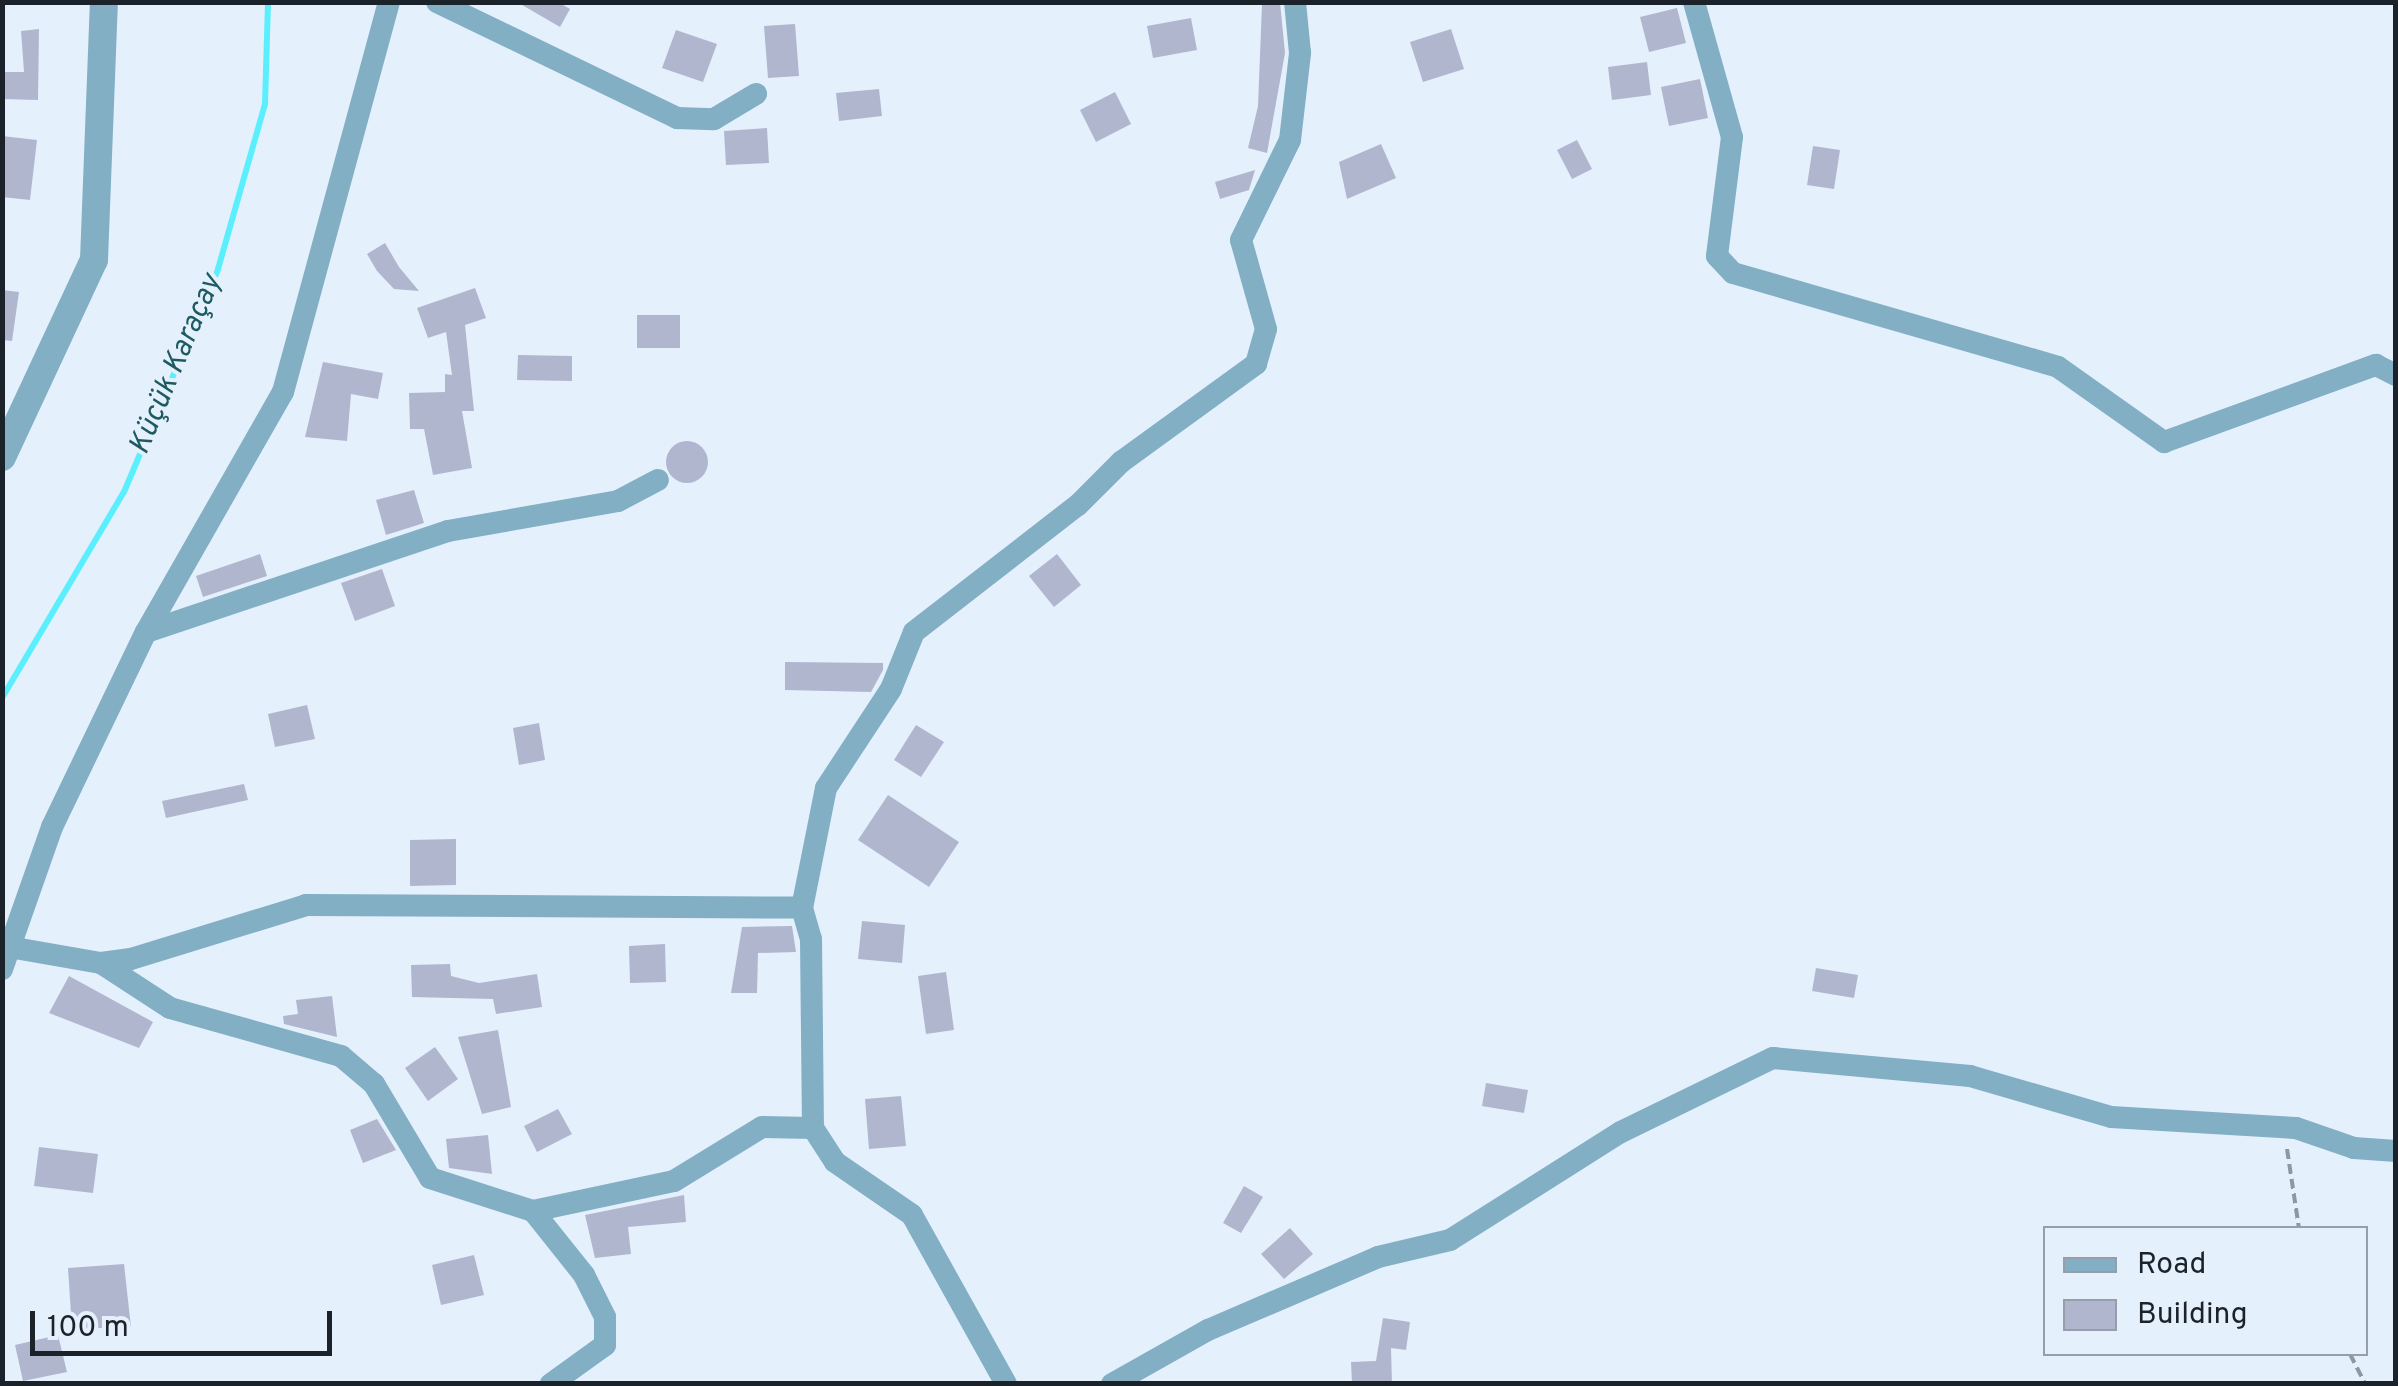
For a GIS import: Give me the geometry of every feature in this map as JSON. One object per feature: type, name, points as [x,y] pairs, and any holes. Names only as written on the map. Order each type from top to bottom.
[{"type":"street","points":[[2,457],[94,260],[104,2]]},
{"type":"street","points":[[389,2],[283,392],[146,632],[52,827],[6,958],[101,963],[306,904],[802,908]]},
{"type":"street","points":[[437,2],[678,118],[714,119],[756,94]]},
{"type":"street","points":[[1006,1384],[912,1215],[835,1162],[813,1128],[811,939],[802,908],[826,788],[892,690],[914,632],[1078,506],[1120,462],[1256,364],[1266,328],[1241,240],[1290,140],[1300,53],[1295,2]]},
{"type":"street","points":[[1694,2],[1732,137],[1717,256],[1733,272],[2058,366],[2164,442],[2376,365],[2396,375]]},
{"type":"street","points":[[146,632],[448,532],[618,502],[658,480]]},
{"type":"street","points":[[101,963],[170,1008],[341,1056],[374,1084],[430,1178],[533,1210],[674,1181],[762,1127],[813,1128]]},
{"type":"street","points":[[1112,1384],[1208,1330],[1378,1257],[1450,1240],[1621,1132],[1773,1058],[1970,1076],[2111,1116],[2284,1130],[2396,1150]]},
{"type":"street","points":[[533,1210],[584,1275],[604,1317],[605,1345],[552,1384]]},
{"type":"path","points":[[2284,1130],[2299,1226]]},
{"type":"path","points":[[2351,1356],[2365,1384]]},
{"type":"building","points":[[517,2],[558,2],[570,9],[560,27]]},
{"type":"building","points":[[1280,2],[1285,53],[1267,153],[1248,148],[1258,106],[1262,4]]},
{"type":"building","points":[[1677,8],[1686,43],[1649,52],[1640,17]]},
{"type":"building","points":[[1191,18],[1197,50],[1153,58],[1147,26]]},
{"type":"building","points":[[795,24],[799,76],[768,78],[764,26]]},
{"type":"building","points":[[39,29],[38,100],[2,99],[2,72],[24,72],[21,31]]},
{"type":"building","points":[[1451,29],[1464,69],[1423,82],[1410,42]]},
{"type":"building","points":[[676,30],[717,44],[703,82],[662,68]]},
{"type":"building","points":[[1647,62],[1651,95],[1612,100],[1608,67]]},
{"type":"building","points":[[1700,79],[1708,118],[1669,126],[1661,87]]},
{"type":"building","points":[[879,89],[882,116],[839,121],[836,93]]},
{"type":"building","points":[[1115,92],[1131,124],[1096,142],[1080,110]]},
{"type":"building","points":[[767,128],[769,163],[726,165],[724,131]]},
{"type":"building","points":[[2,136],[37,140],[30,200],[2,197]]},
{"type":"building","points":[[1577,140],[1592,169],[1572,179],[1557,150]]},
{"type":"building","points":[[1381,144],[1396,178],[1347,199],[1339,162]]},
{"type":"building","points":[[1813,146],[1840,150],[1834,189],[1807,185]]},
{"type":"building","points":[[1255,170],[1249,190],[1220,199],[1215,182]]},
{"type":"building","points":[[385,243],[419,291],[394,289],[377,271],[367,254]]},
{"type":"building","points":[[475,288],[486,318],[465,325],[474,411],[462,411],[472,468],[433,475],[424,429],[410,429],[409,393],[445,392],[445,374],[452,375],[446,332],[428,338],[417,308]]},
{"type":"building","points":[[2,290],[19,292],[12,341],[2,340]]},
{"type":"building","points":[[637,315],[680,315],[680,348],[637,348]]},
{"type":"building","points":[[518,355],[572,356],[572,381],[517,380]]},
{"type":"building","points":[[323,362],[383,373],[378,399],[351,394],[347,441],[305,437]]},
{"type":"building","points":[[687,441],[702,447],[708,462],[702,477],[687,483],[672,477],[666,462],[672,447]]},
{"type":"building","points":[[414,490],[424,523],[386,535],[376,500]]},
{"type":"building","points":[[260,554],[267,576],[203,597],[196,576]]},
{"type":"building","points":[[1057,554],[1081,585],[1054,607],[1029,576]]},
{"type":"building","points":[[382,569],[395,606],[355,621],[341,583]]},
{"type":"building","points":[[785,662],[883,663],[883,670],[871,692],[785,690]]},
{"type":"building","points":[[307,705],[315,739],[275,747],[268,714]]},
{"type":"building","points":[[539,723],[545,760],[519,765],[513,728]]},
{"type":"building","points":[[916,725],[944,742],[921,777],[894,760]]},
{"type":"building","points":[[244,784],[248,800],[166,818],[162,801]]},
{"type":"building","points":[[888,795],[959,842],[929,887],[858,840]]},
{"type":"building","points":[[456,839],[456,885],[410,886],[410,840]]},
{"type":"building","points":[[862,921],[905,925],[902,963],[858,959]]},
{"type":"building","points":[[792,926],[796,952],[758,953],[757,993],[731,993],[742,927]]},
{"type":"building","points":[[665,944],[666,982],[630,983],[629,946]]},
{"type":"building","points":[[450,964],[451,976],[479,983],[537,974],[542,1007],[496,1014],[493,999],[412,997],[411,965]]},
{"type":"building","points":[[1816,968],[1858,975],[1854,998],[1812,991]]},
{"type":"building","points":[[946,972],[954,1030],[926,1034],[918,976]]},
{"type":"building","points":[[69,976],[153,1022],[139,1048],[49,1013]]},
{"type":"building","points":[[332,996],[337,1037],[284,1024],[283,1016],[298,1014],[296,1000]]},
{"type":"building","points":[[498,1030],[511,1107],[482,1114],[458,1037]]},
{"type":"building","points":[[435,1047],[458,1079],[428,1101],[405,1068]]},
{"type":"building","points":[[1486,1083],[1528,1090],[1524,1113],[1482,1106]]},
{"type":"building","points":[[901,1096],[906,1146],[869,1149],[865,1099]]},
{"type":"building","points":[[558,1109],[572,1134],[537,1152],[524,1126]]},
{"type":"building","points":[[377,1119],[396,1150],[363,1163],[350,1130]]},
{"type":"building","points":[[488,1135],[492,1174],[449,1168],[446,1139]]},
{"type":"building","points":[[39,1147],[98,1154],[93,1193],[34,1186]]},
{"type":"building","points":[[1244,1186],[1263,1197],[1241,1233],[1223,1223]]},
{"type":"building","points":[[684,1195],[686,1222],[628,1227],[631,1254],[595,1258],[585,1215]]},
{"type":"building","points":[[1290,1228],[1313,1254],[1284,1279],[1261,1254]]},
{"type":"building","points":[[474,1255],[484,1295],[441,1305],[432,1265]]},
{"type":"building","points":[[124,1264],[131,1327],[72,1329],[68,1268]]},
{"type":"building","points":[[1383,1318],[1410,1322],[1406,1350],[1391,1348],[1392,1384],[1352,1384],[1351,1362],[1376,1361]]},
{"type":"building","points":[[58,1335],[67,1372],[23,1381],[15,1345]]},
{"type":"waterway","name":"Küçük Karaçay","points":[[2,698],[124,492],[218,269],[265,104],[268,2]]}]
